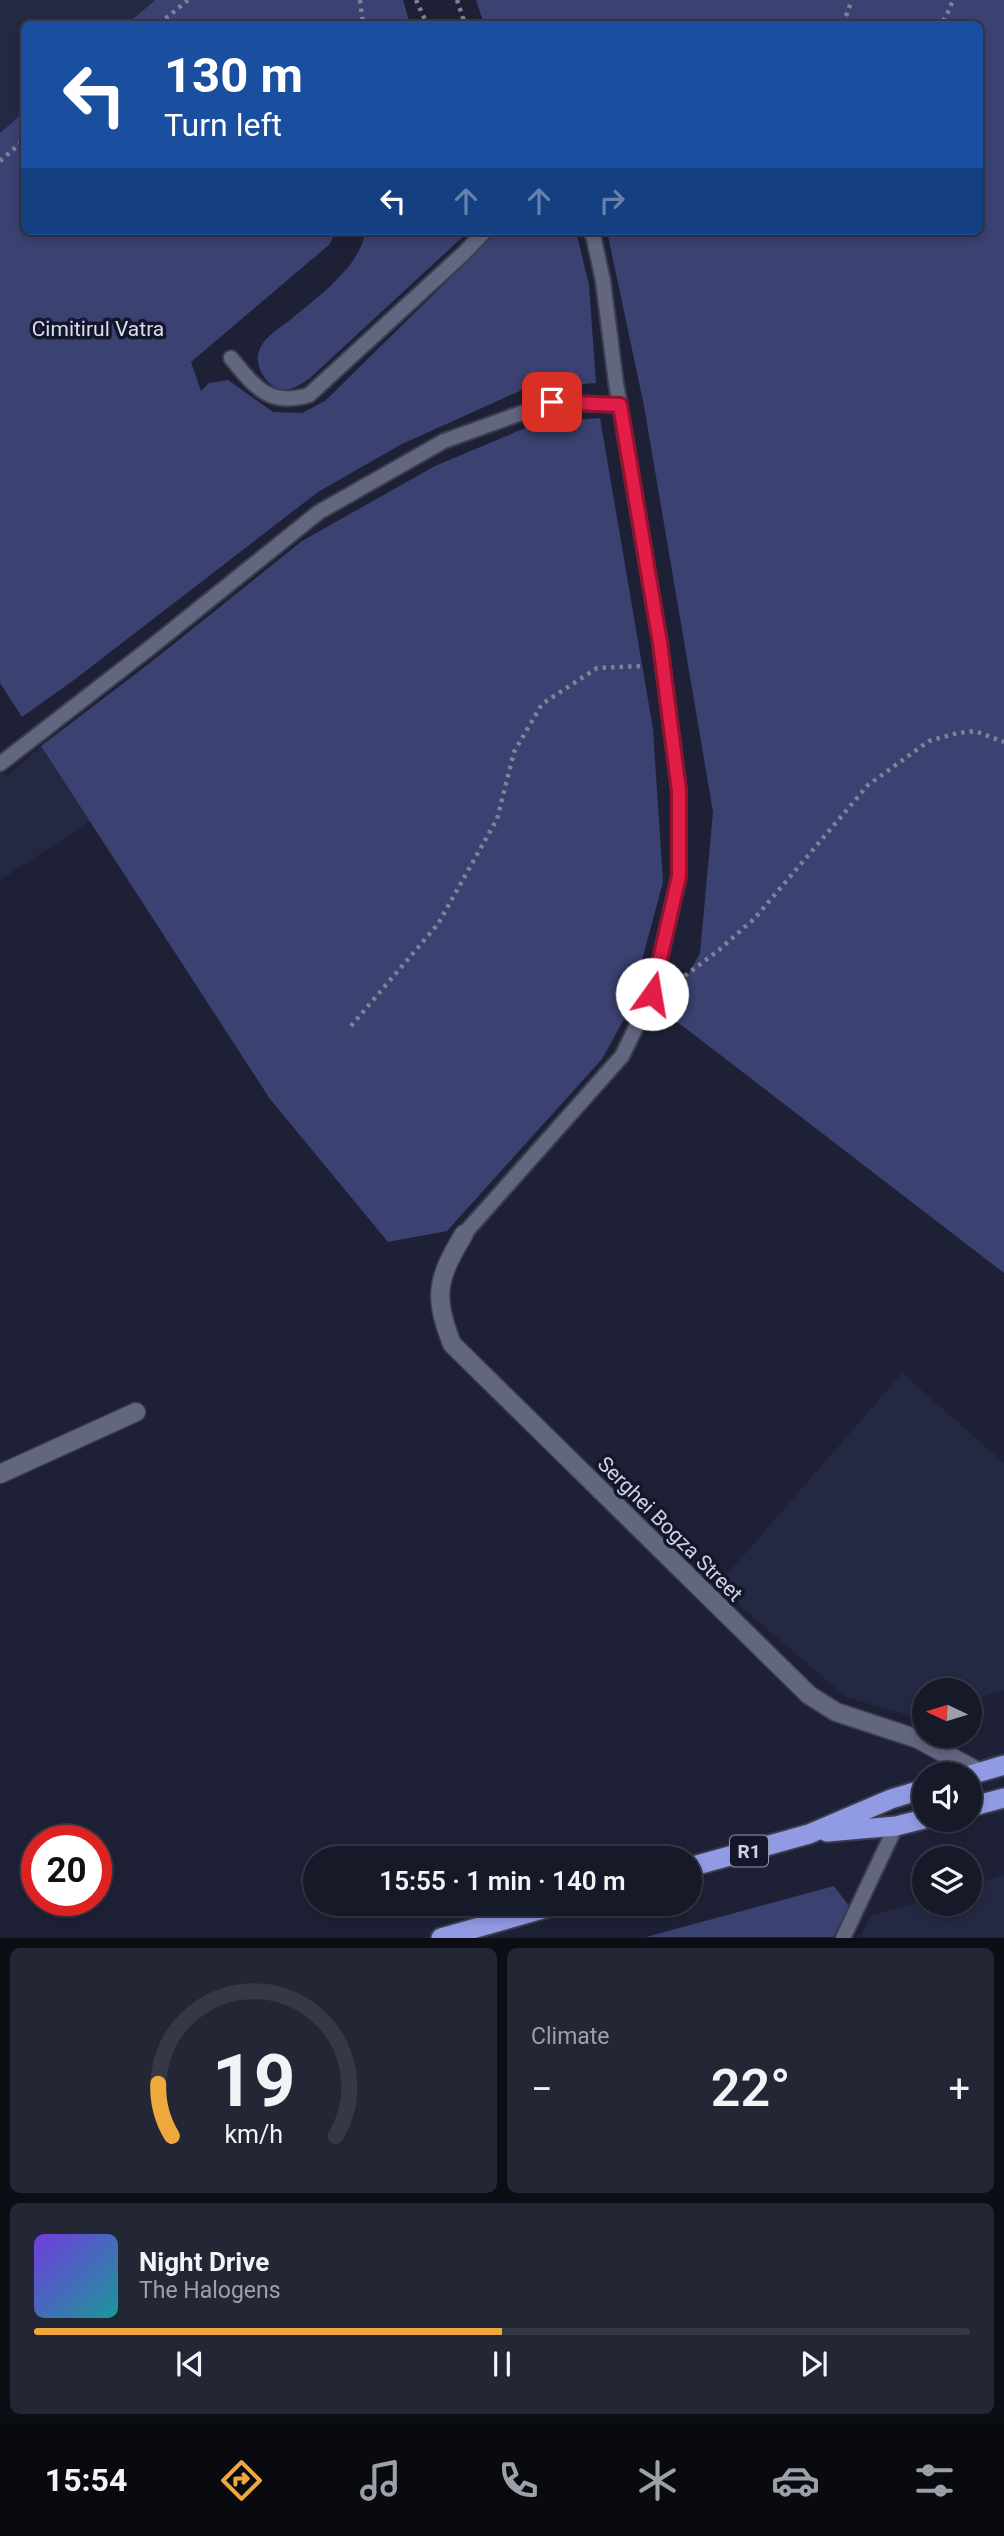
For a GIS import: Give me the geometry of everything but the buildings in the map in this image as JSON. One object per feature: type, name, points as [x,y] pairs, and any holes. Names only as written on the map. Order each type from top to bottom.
[{"type":"highway","points":[[982,1772],[1004,1765]]},
{"type":"highway","name":"R1","points":[[702,1864],[809,1834],[912,1793]]},
{"type":"highway","points":[[982,1804],[1004,1798]]},
{"type":"highway","name":"R1","points":[[809,1834],[896,1826],[912,1822]]},
{"type":"highway","points":[[441,1937],[516,1916]]},
{"type":"street","name":"Serghei Bogza Street","points":[[464,1234],[445,1264],[440,1287],[440,1314],[452,1344],[809,1695],[836,1712],[918,1739],[955,1762]]},
{"type":"street","points":[[0,1474],[136,1412]]},
{"type":"lane","points":[[231,358],[251,382],[272,398],[291,400],[309,395],[481,235]]},
{"type":"lane","points":[[464,1234],[622,1056],[652,994],[679,876],[679,791],[663,664],[620,405],[603,281],[592,235]]},
{"type":"lane","points":[[0,764],[319,512],[444,441],[552,402],[620,405]]},
{"type":"lane","points":[[843,1937],[896,1826]]},
{"type":"path","points":[[163,21],[188,0]]},
{"type":"path","points":[[360,0],[363,21]]},
{"type":"path","points":[[416,0],[425,21]]},
{"type":"path","points":[[457,0],[464,21]]},
{"type":"path","points":[[844,21],[852,0]]},
{"type":"path","points":[[941,21],[945,19],[953,0]]},
{"type":"path","points":[[0,161],[21,143]]},
{"type":"path","points":[[351,1026],[444,914],[498,819],[514,752],[542,704],[597,668],[663,664]]},
{"type":"path","points":[[652,994],[674,984],[755,918],[868,785],[929,741],[975,731],[1004,742]]},
{"type":"shaded area","points":[[0,0],[155,0],[130,21],[21,21],[21,115],[0,133]]},
{"type":"shaded area","points":[[41,746],[90,821],[0,880],[0,772],[7,776]]},
{"type":"shaded area","points":[[902,1373],[1004,1463],[1004,1690],[982,1697],[982,1678],[912,1678],[912,1717],[846,1697],[717,1586]]},
{"type":"shaded area","points":[[1004,1875],[1004,1937],[860,1937],[871,1916],[912,1904],[912,1916],[982,1916],[982,1882]]},
{"type":"green space","points":[[155,0],[403,0],[409,21],[130,21]]},
{"type":"green space","points":[[476,0],[1004,0],[1004,1273],[667,1014],[700,953],[713,812],[644,406],[608,235],[983,235],[983,21],[483,21]]},
{"type":"green space","name":"Cimitirul Vatra","points":[[21,115],[21,235],[334,235],[330,244],[191,362],[201,391],[209,383],[228,380],[273,412],[302,413],[325,401],[494,235],[577,235],[589,285],[596,383],[524,389],[400,445],[318,492],[22,717],[0,683],[0,133]]},
{"type":"green space","points":[[364,235],[465,235],[310,378],[292,388],[284,390],[275,387],[261,371],[258,360],[266,339],[336,281],[356,257]]},
{"type":"green space","points":[[600,418],[653,729],[663,882],[628,1012],[602,1059],[447,1231],[388,1242],[270,1099],[41,746],[302,541],[435,466],[537,423]]},
{"type":"green space","points":[[834,1886],[849,1906],[833,1937],[646,1937]]},
{"type":"route","points":[[552,402],[620,405],[660,643],[679,791],[679,876],[652,994]]}]
